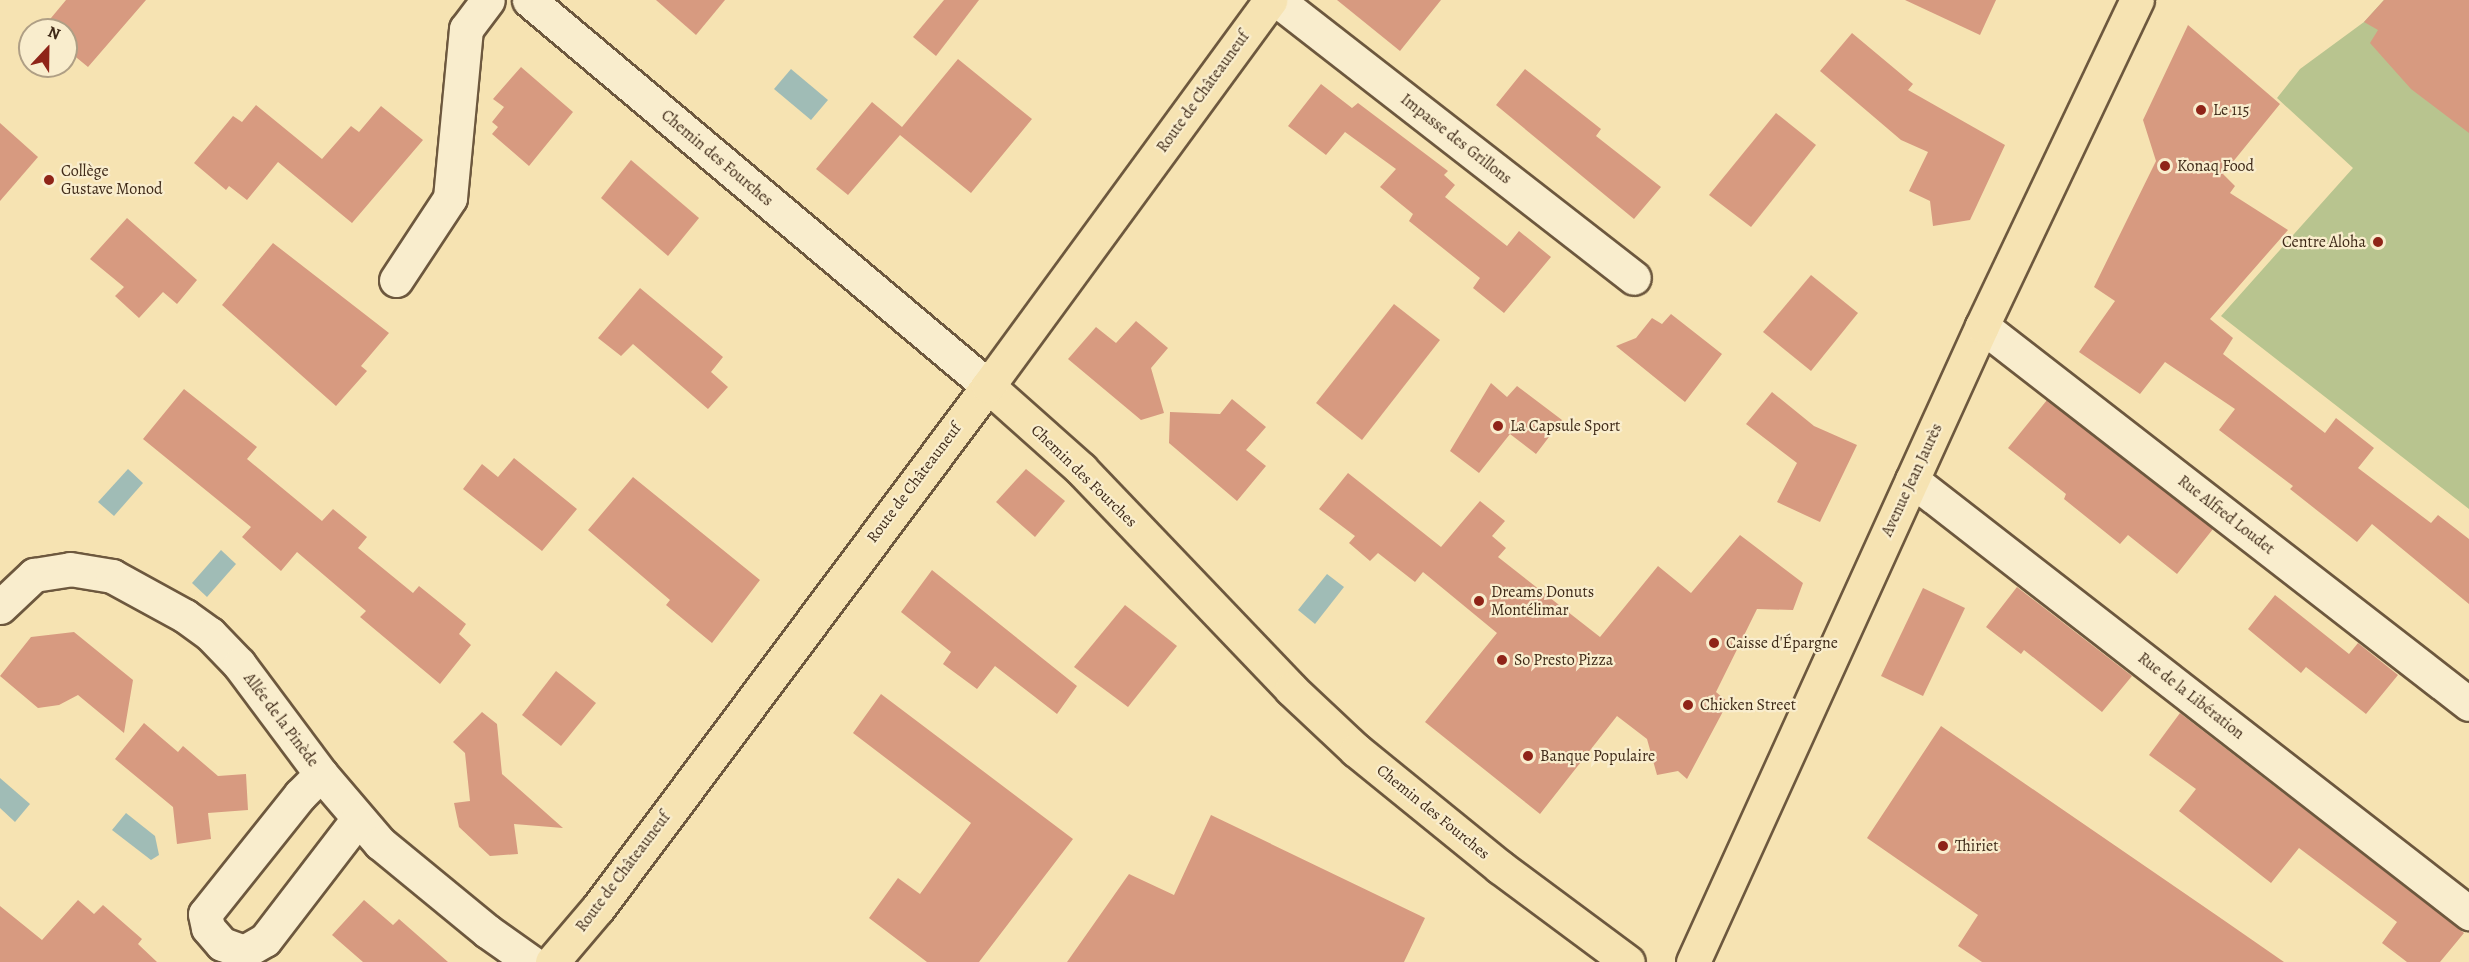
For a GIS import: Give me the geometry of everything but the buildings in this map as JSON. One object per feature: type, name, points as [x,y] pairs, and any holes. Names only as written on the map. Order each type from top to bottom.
[{"type":"main road","name":"Route de Châteauneuf","points":[[552,962],[598,908],[987,386],[1270,0]]},
{"type":"main road","name":"Avenue Jean Jaurès","points":[[1693,962],[1982,326],[2137,0]]},
{"type":"main road","name":"Chemin des Fourches","points":[[987,386],[1081,469],[1291,689],[1356,750],[1500,867],[1628,962]]},
{"type":"street","points":[[396,280],[450,198],[466,29],[488,0]]},
{"type":"street","name":"Chemin des Fourches","points":[[529,0],[987,386]]},
{"type":"street","name":"Impasse des Grillons","points":[[1277,0],[1634,278]]},
{"type":"street","name":"Rue Alfred Loudet","points":[[1982,326],[2469,704]]},
{"type":"street","name":"Rue de la Libération","points":[[1912,480],[2469,913]]},
{"type":"street","name":"Allée de la Pinède","points":[[0,607],[34,575],[69,569],[112,576],[155,597],[226,649],[358,819],[427,883],[531,962]]},
{"type":"street","points":[[321,774],[300,795],[205,914],[208,928],[222,944],[244,951],[265,940],[358,819]]},
{"type":"green space","name":"Centre Aloha","points":[[2384,0],[2469,0],[2469,509],[2221,316],[2353,168],[2277,98],[2300,69],[2364,22]]},
{"type":"water","points":[[791,69],[828,100],[811,120],[774,89]]},
{"type":"water","points":[[128,469],[143,483],[114,516],[98,502]]},
{"type":"water","points":[[221,550],[236,564],[207,597],[192,583]]},
{"type":"water","points":[[1327,574],[1344,587],[1315,624],[1298,610]]},
{"type":"water","points":[[0,778],[30,804],[15,822],[0,808]]},
{"type":"water","points":[[126,813],[155,836],[159,855],[151,860],[112,830]]},
{"type":"place","name":"Le 115","points":[[2201,110]]},
{"type":"place","name":"Konaq Food","points":[[2165,166]]},
{"type":"place","name":"Collège Gustave Monod","points":[[49,180]]},
{"type":"place","name":"Centre Aloha","points":[[2378,242]]},
{"type":"place","name":"La Capsule Sport","points":[[1498,426]]},
{"type":"place","name":"Dreams Donuts Montélimar","points":[[1479,601]]},
{"type":"place","name":"Caisse d'Épargne","points":[[1714,643]]},
{"type":"place","name":"So Presto Pizza","points":[[1502,660]]},
{"type":"place","name":"Chicken Street","points":[[1688,705]]},
{"type":"place","name":"Banque Populaire","points":[[1528,756]]},
{"type":"place","name":"Thiriet","points":[[1943,846]]}]
